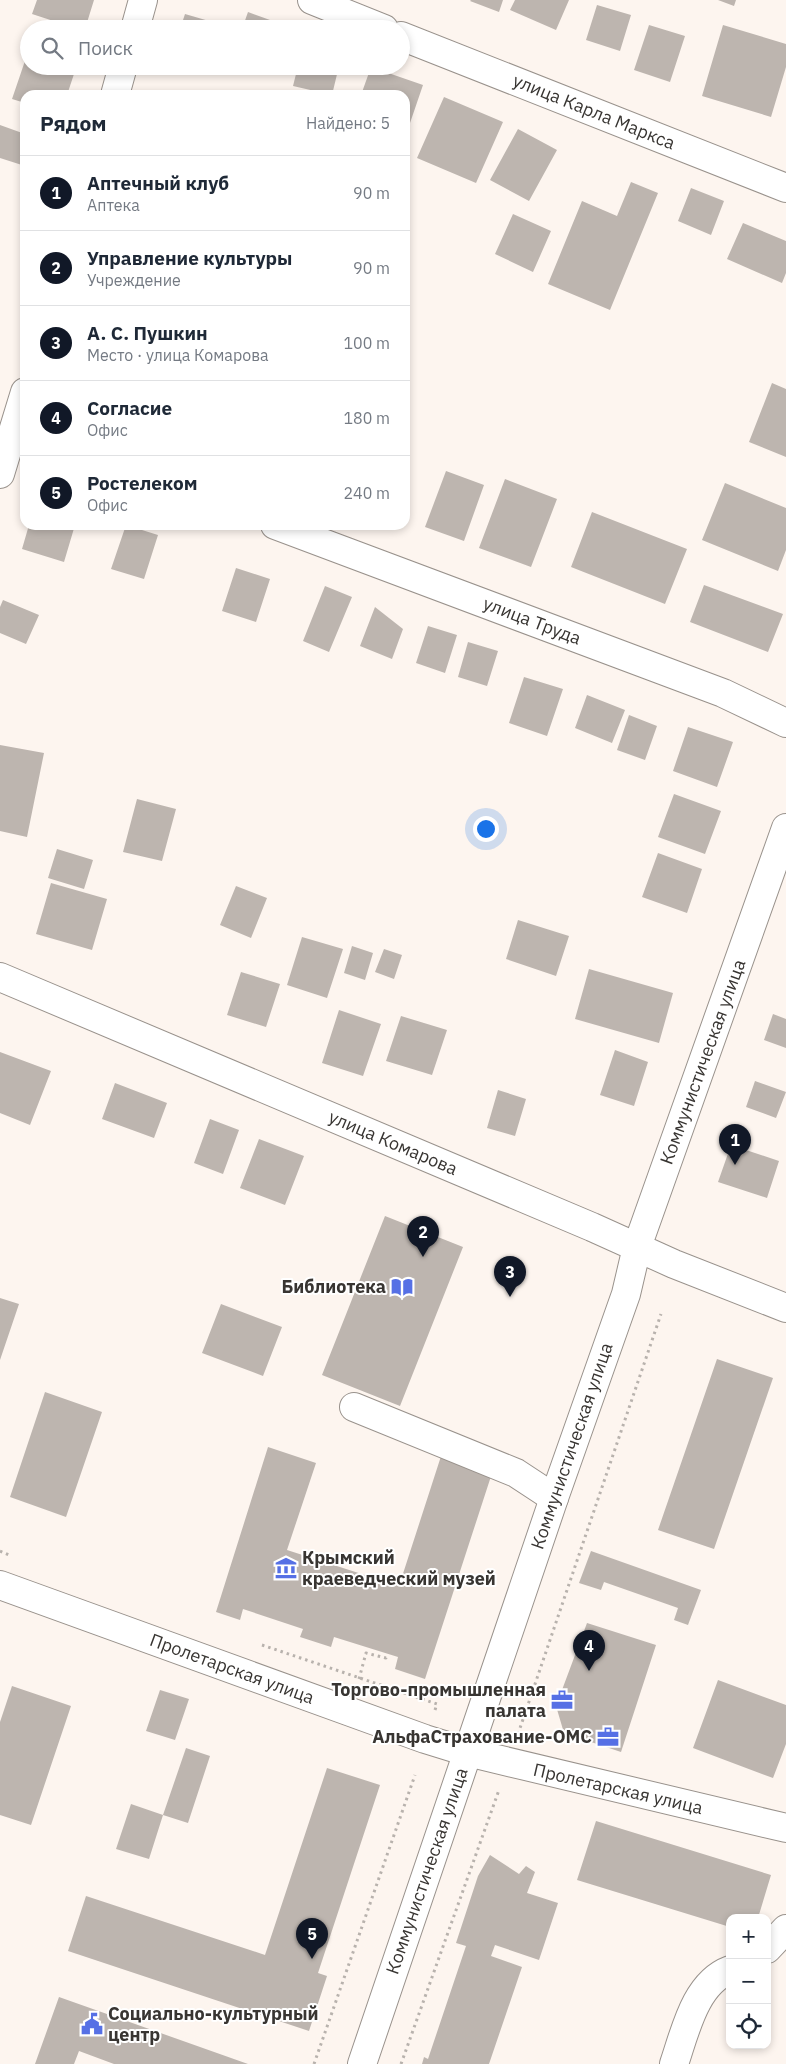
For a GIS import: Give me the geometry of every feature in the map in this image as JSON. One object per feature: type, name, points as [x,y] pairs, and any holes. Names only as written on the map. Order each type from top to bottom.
[{"type":"street","points":[[137,20],[143,0]]},
{"type":"street","points":[[312,0],[362,20]]},
{"type":"street","name":"улица Карла Маркса","points":[[410,40],[786,188]]},
{"type":"street","points":[[116,90],[121,75]]},
{"type":"street","points":[[0,474],[20,406]]},
{"type":"street","name":"улица Труда","points":[[288,530],[723,693],[786,723]]},
{"type":"street","name":"Коммунистическая улица","points":[[362,2064],[554,1498],[626,1294],[637,1248],[786,828]]},
{"type":"street","name":"улица Комарова","points":[[0,978],[565,1215],[637,1248],[786,1308]]},
{"type":"street","points":[[354,1407],[516,1473],[554,1498]]},
{"type":"street","name":"Пролетарская улица","points":[[0,1585],[425,1739],[467,1752],[786,1828]]},
{"type":"street","points":[[771,1945],[786,1929]]},
{"type":"street","points":[[674,2064],[697,1999],[722,1973],[726,1972]]},
{"type":"path","points":[[402,2064],[508,1763],[661,1314]]},
{"type":"path","points":[[359,1679],[366,1653],[386,1658],[388,1654]]},
{"type":"path","points":[[314,2064],[415,1776]]},
{"type":"building","points":[[37,0],[94,0],[88,20],[50,20],[32,14]]},
{"type":"building","points":[[471,0],[503,0],[499,12]]},
{"type":"building","points":[[515,0],[569,0],[556,30],[510,10]]},
{"type":"building","points":[[718,0],[736,0],[734,6]]},
{"type":"building","points":[[597,5],[631,15],[620,51],[586,40]]},
{"type":"building","points":[[248,12],[270,20],[245,20]]},
{"type":"building","points":[[185,14],[206,20],[183,20]]},
{"type":"building","points":[[649,25],[685,36],[670,82],[634,70]]},
{"type":"building","points":[[723,25],[786,44],[786,67],[771,117],[702,96]]},
{"type":"building","points":[[20,75],[74,75],[69,90],[20,90],[20,101],[12,99]]},
{"type":"building","points":[[296,75],[337,75],[333,90],[310,90],[293,86]]},
{"type":"building","points":[[368,75],[394,75],[423,85],[410,123],[410,90],[363,90]]},
{"type":"building","points":[[444,97],[503,122],[476,183],[417,158]]},
{"type":"building","points":[[0,125],[20,132],[20,164],[0,158]]},
{"type":"building","points":[[518,129],[557,150],[529,201],[490,180]]},
{"type":"building","points":[[631,182],[658,193],[610,310],[548,284],[582,201],[617,216]]},
{"type":"building","points":[[691,188],[724,201],[711,235],[678,221]]},
{"type":"building","points":[[513,214],[551,231],[533,272],[495,254]]},
{"type":"building","points":[[743,223],[786,241],[786,273],[782,283],[727,259]]},
{"type":"building","points":[[772,383],[786,389],[786,457],[749,442]]},
{"type":"building","points":[[446,471],[484,485],[464,541],[425,527]]},
{"type":"building","points":[[505,479],[557,499],[531,567],[479,548]]},
{"type":"building","points":[[725,483],[786,508],[786,550],[778,571],[702,540]]},
{"type":"building","points":[[592,512],[687,549],[665,604],[571,567]]},
{"type":"building","points":[[28,530],[74,530],[64,562],[22,549]]},
{"type":"building","points":[[124,530],[142,530],[158,535],[144,579],[111,569]]},
{"type":"building","points":[[236,568],[270,579],[256,622],[222,611]]},
{"type":"building","points":[[704,585],[783,614],[768,652],[690,622]]},
{"type":"building","points":[[325,586],[352,597],[329,652],[303,641]]},
{"type":"building","points":[[3,600],[39,615],[26,644],[0,633],[0,607]]},
{"type":"building","points":[[375,607],[403,629],[392,659],[360,646]]},
{"type":"building","points":[[428,626],[457,635],[445,673],[416,663]]},
{"type":"building","points":[[468,642],[498,651],[487,686],[458,677]]},
{"type":"building","points":[[524,677],[563,689],[547,736],[509,723]]},
{"type":"building","points":[[587,695],[625,710],[612,743],[575,728]]},
{"type":"building","points":[[629,715],[657,726],[645,760],[617,750]]},
{"type":"building","points":[[688,727],[733,742],[717,787],[673,771]]},
{"type":"building","points":[[0,745],[44,753],[27,837],[0,831]]},
{"type":"building","points":[[674,794],[721,811],[705,854],[658,837]]},
{"type":"building","points":[[137,799],[176,809],[162,861],[123,852]]},
{"type":"building","points":[[57,849],[93,860],[84,889],[48,878]]},
{"type":"building","points":[[658,853],[702,869],[687,913],[642,897]]},
{"type":"building","points":[[51,883],[107,899],[92,950],[36,934]]},
{"type":"building","points":[[236,886],[267,898],[251,938],[220,925]]},
{"type":"building","points":[[518,920],[569,936],[556,976],[506,959]]},
{"type":"building","points":[[302,937],[343,949],[327,998],[287,985]]},
{"type":"building","points":[[352,946],[373,953],[365,980],[344,973]]},
{"type":"building","points":[[384,949],[402,955],[394,979],[375,972]]},
{"type":"building","points":[[589,969],[673,993],[659,1043],[575,1019]]},
{"type":"building","points":[[241,972],[280,984],[266,1027],[227,1015]]},
{"type":"building","points":[[339,1010],[381,1024],[363,1076],[322,1063]]},
{"type":"building","points":[[773,1014],[786,1019],[786,1048],[764,1040]]},
{"type":"building","points":[[401,1016],[447,1030],[432,1075],[386,1061]]},
{"type":"building","points":[[615,1050],[648,1062],[634,1106],[600,1095]]},
{"type":"building","points":[[0,1052],[51,1071],[30,1125],[0,1113]]},
{"type":"building","points":[[755,1081],[786,1092],[776,1118],[746,1107]]},
{"type":"building","points":[[115,1083],[167,1103],[154,1138],[102,1119]]},
{"type":"building","points":[[498,1090],[526,1099],[515,1136],[487,1128]]},
{"type":"building","points":[[210,1119],[239,1130],[223,1174],[194,1163]]},
{"type":"building","points":[[259,1139],[304,1156],[285,1205],[240,1188]]},
{"type":"building","points":[[731,1145],[779,1161],[767,1198],[718,1182]]},
{"type":"building","name":"Библиотека","points":[[385,1216],[463,1247],[400,1406],[322,1375]]},
{"type":"building","points":[[0,1298],[19,1304],[0,1360]]},
{"type":"building","points":[[221,1304],[282,1327],[263,1376],[202,1353]]},
{"type":"building","points":[[717,1359],[773,1378],[714,1549],[658,1530]]},
{"type":"building","points":[[45,1392],[102,1412],[66,1517],[10,1497]]},
{"type":"building","name":"Крымский краеведческий музей","points":[[268,1447],[316,1463],[287,1550],[399,1586],[443,1450],[494,1467],[425,1679],[395,1669],[398,1657],[334,1637],[331,1647],[300,1637],[303,1629],[243,1609],[240,1620],[216,1612]]},
{"type":"building","points":[[591,1551],[701,1590],[688,1625],[674,1620],[678,1608],[604,1582],[601,1590],[579,1583]]},
{"type":"building","points":[[587,1623],[656,1645],[621,1752],[564,1733],[556,1706]]},
{"type":"building","points":[[718,1680],[786,1705],[786,1744],[773,1778],[693,1748]]},
{"type":"building","points":[[12,1686],[71,1706],[31,1825],[0,1815],[0,1722]]},
{"type":"building","points":[[160,1690],[189,1699],[175,1740],[146,1731]]},
{"type":"building","points":[[186,1748],[210,1756],[188,1823],[163,1815]]},
{"type":"building","points":[[327,1768],[380,1785],[318,1973],[327,1976],[309,2031],[68,1951],[86,1896],[265,1955]]},
{"type":"building","points":[[131,1804],[163,1815],[149,1859],[116,1849]]},
{"type":"building","points":[[596,1821],[771,1875],[759,1914],[726,1914],[726,1926],[577,1880]]},
{"type":"building","points":[[490,1855],[519,1874],[526,1866],[535,1872],[527,1893],[558,1903],[539,1960],[495,1945],[491,1956],[522,1967],[489,2064],[422,2064],[424,2057],[428,2059],[466,1946],[456,1943],[478,1876]]},
{"type":"building","name":"Социально-культурный центр","points":[[59,1997],[248,2064],[114,2064],[79,2051],[74,2064],[35,2064]]},
{"type":"place","name":"Аптечный клуб","points":[[735,1165]]},
{"type":"place","name":"Управление культуры","points":[[423,1257]]},
{"type":"place","name":"Библиотека","points":[[402,1287]]},
{"type":"place","name":"А. С. Пушкин","points":[[510,1297]]},
{"type":"place","name":"Крымский краеведческий музей","points":[[286,1568]]},
{"type":"place","name":"Согласие","points":[[589,1671]]},
{"type":"place","name":"Торгово-промышленная палата","points":[[562,1700]]},
{"type":"place","name":"АльфаСтрахование-ОМС","points":[[608,1737]]},
{"type":"place","name":"Ростелеком","points":[[312,1959]]},
{"type":"place","name":"Социально-культурный центр","points":[[92,2024]]}]
